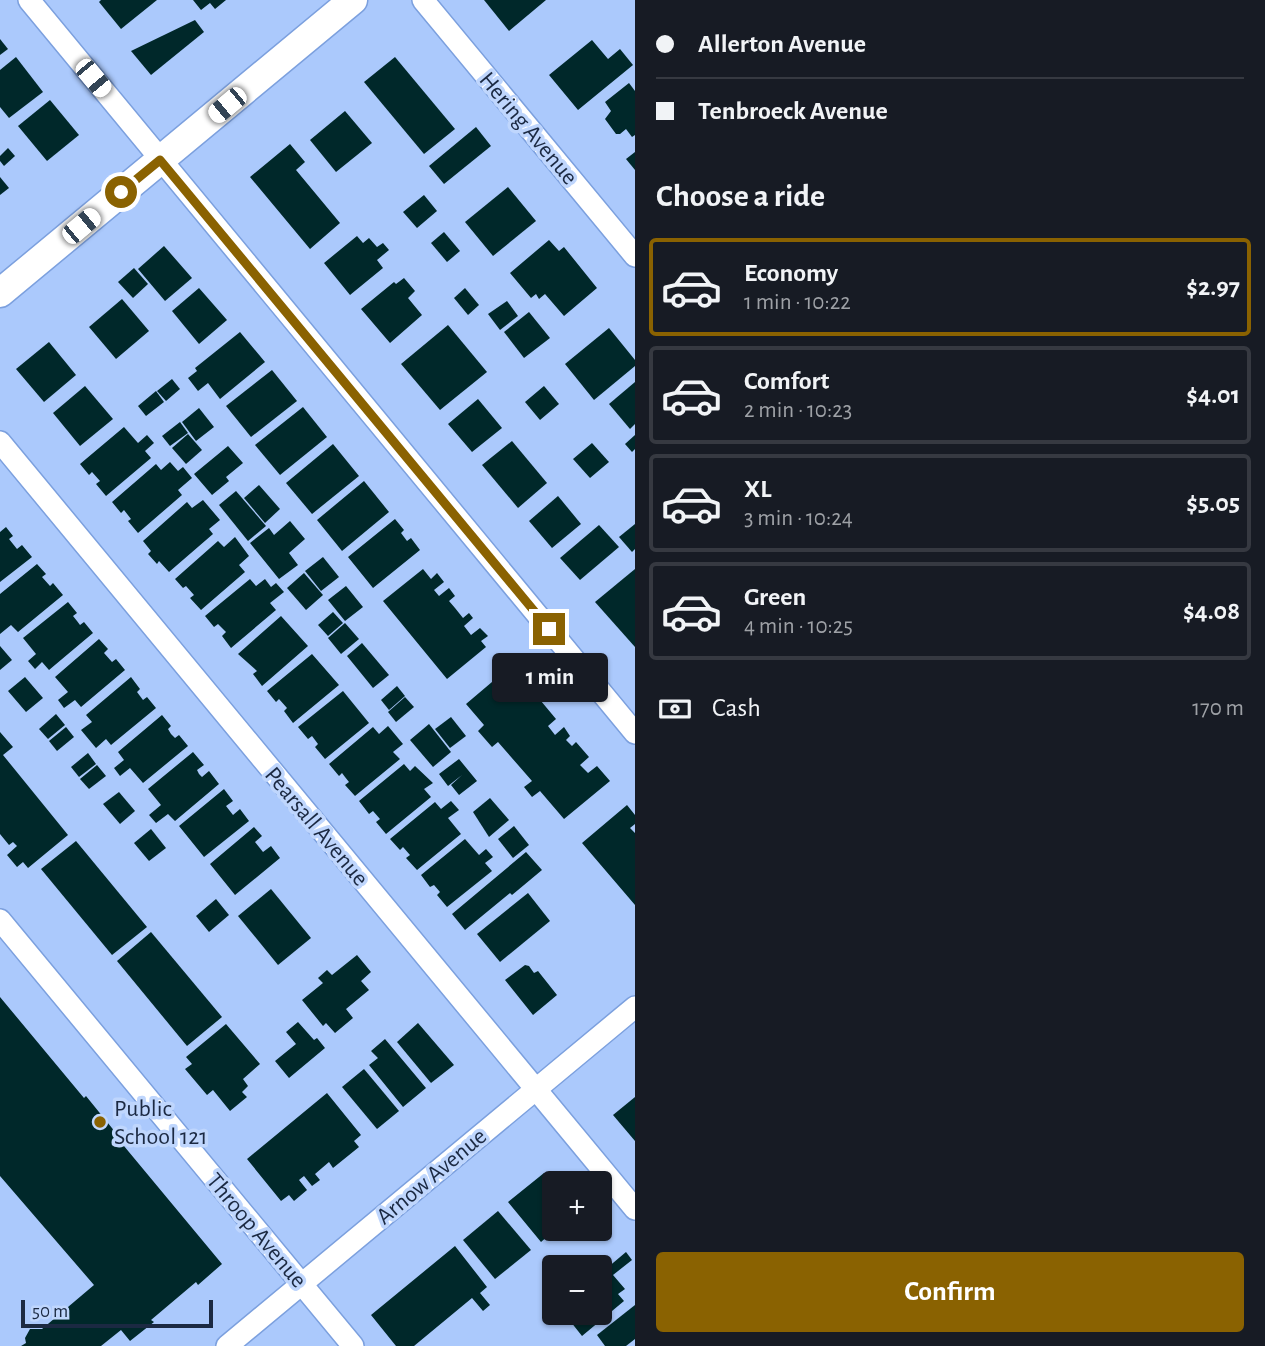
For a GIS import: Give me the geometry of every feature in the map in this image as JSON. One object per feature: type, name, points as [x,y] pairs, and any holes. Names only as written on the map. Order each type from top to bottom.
[{"type":"main road","points":[[0,293],[353,0]]},
{"type":"street","points":[[29,0],[635,733]]},
{"type":"street","name":"Hering Avenue","points":[[423,0],[635,256]]},
{"type":"street","name":"Pearsall Avenue","points":[[0,442],[635,1209]]},
{"type":"street","name":"Throop Avenue","points":[[0,919],[353,1346]]},
{"type":"street","name":"Arnow Avenue","points":[[227,1346],[635,1007]]},
{"type":"building","points":[[157,0],[121,29],[99,2]]},
{"type":"building","points":[[193,0],[226,0],[215,9],[210,3],[201,10]]},
{"type":"building","points":[[484,0],[546,0],[509,31]]},
{"type":"building","points":[[195,20],[204,32],[151,75],[131,51]]},
{"type":"building","points":[[0,39],[8,49],[0,55]]},
{"type":"building","points":[[592,40],[608,59],[620,49],[633,65],[578,110],[549,75]]},
{"type":"building","points":[[16,57],[43,92],[9,118],[0,107],[0,70]]},
{"type":"building","points":[[395,57],[455,129],[424,154],[364,82]]},
{"type":"building","points":[[629,83],[635,91],[635,135],[632,137],[626,129],[616,134],[605,119],[611,111],[605,102]]},
{"type":"building","points":[[50,100],[79,135],[47,161],[18,126]]},
{"type":"building","points":[[345,111],[372,143],[336,172],[310,140]]},
{"type":"building","points":[[476,127],[491,146],[444,184],[429,166]]},
{"type":"building","points":[[290,144],[305,162],[296,170],[340,223],[310,249],[250,177]]},
{"type":"building","points":[[8,148],[15,156],[4,166],[0,156]]},
{"type":"building","points":[[635,152],[635,170],[626,159]]},
{"type":"building","points":[[0,177],[9,188],[0,195]]},
{"type":"building","points":[[508,187],[536,221],[493,256],[465,222]]},
{"type":"building","points":[[424,195],[437,211],[417,228],[403,212]]},
{"type":"building","points":[[444,232],[460,251],[447,262],[431,243]]},
{"type":"building","points":[[357,236],[363,243],[369,238],[377,247],[383,243],[389,250],[377,260],[383,268],[350,295],[324,263]]},
{"type":"building","points":[[549,240],[559,251],[564,247],[597,288],[564,316],[545,294],[539,299],[536,294],[531,298],[510,273]]},
{"type":"building","points":[[164,246],[192,278],[165,301],[138,269]]},
{"type":"building","points":[[134,268],[148,284],[133,298],[118,282]]},
{"type":"building","points":[[404,278],[415,291],[408,298],[422,315],[390,343],[361,309],[394,282],[396,284]]},
{"type":"building","points":[[199,288],[227,320],[199,344],[172,311]]},
{"type":"building","points":[[465,288],[479,305],[468,315],[454,298]]},
{"type":"building","points":[[122,299],[149,331],[116,359],[89,327]]},
{"type":"building","points":[[507,301],[518,316],[500,330],[488,314]]},
{"type":"building","points":[[529,312],[550,338],[524,358],[504,332]]},
{"type":"building","points":[[448,325],[487,372],[440,410],[401,364]]},
{"type":"building","points":[[609,328],[635,360],[635,366],[594,400],[565,364]]},
{"type":"building","points":[[240,332],[265,362],[220,399],[208,383],[198,391],[188,378],[197,371],[195,368]]},
{"type":"building","points":[[49,342],[76,375],[44,402],[16,369]]},
{"type":"building","points":[[272,370],[297,401],[251,437],[226,406]]},
{"type":"building","points":[[172,379],[180,389],[166,401],[157,391]]},
{"type":"building","points":[[635,382],[635,424],[630,429],[609,404]]},
{"type":"building","points":[[85,386],[113,419],[80,446],[53,413]]},
{"type":"building","points":[[544,386],[559,404],[540,420],[525,402]]},
{"type":"building","points":[[156,391],[164,402],[146,416],[138,406]]},
{"type":"building","points":[[478,399],[502,428],[472,452],[448,424]]},
{"type":"building","points":[[303,407],[327,437],[280,475],[255,445]]},
{"type":"building","points":[[199,408],[214,427],[196,441],[182,422]]},
{"type":"building","points":[[180,422],[188,433],[170,446],[162,436]]},
{"type":"building","points":[[124,427],[138,443],[147,435],[154,443],[145,451],[151,458],[106,496],[96,484],[100,481],[92,472],[89,475],[80,464]]},
{"type":"building","points":[[188,434],[202,450],[186,464],[172,448]]},
{"type":"building","points":[[635,435],[635,449],[632,452],[625,444]]},
{"type":"building","points":[[512,441],[547,483],[518,508],[482,465]]},
{"type":"building","points":[[592,443],[609,462],[590,478],[573,459]]},
{"type":"building","points":[[333,444],[359,476],[312,514],[286,483]]},
{"type":"building","points":[[228,446],[243,463],[226,477],[229,481],[212,495],[194,474]]},
{"type":"building","points":[[170,462],[178,471],[183,467],[192,478],[178,490],[182,495],[138,533],[128,521],[131,519],[124,510],[121,513],[112,502],[156,464],[161,470]]},
{"type":"building","points":[[364,481],[389,512],[342,551],[317,520]]},
{"type":"building","points":[[259,485],[280,509],[265,523],[244,498]]},
{"type":"building","points":[[236,491],[266,526],[248,541],[219,505]]},
{"type":"building","points":[[558,496],[581,524],[552,548],[529,521]]},
{"type":"building","points":[[203,500],[220,520],[209,529],[213,534],[169,572],[148,554],[151,551],[143,541],[187,502],[192,508]]},
{"type":"building","points":[[395,519],[404,530],[401,533],[407,541],[411,538],[420,550],[373,588],[348,557]]},
{"type":"building","points":[[290,521],[305,539],[289,553],[298,565],[279,579],[250,543],[269,528],[274,535]]},
{"type":"building","points":[[635,524],[635,549],[632,552],[619,537]]},
{"type":"building","points":[[599,525],[619,547],[580,580],[560,558]]},
{"type":"building","points":[[6,527],[13,536],[9,539],[17,549],[22,545],[32,557],[0,582],[0,532]]},
{"type":"building","points":[[235,537],[249,556],[239,565],[245,572],[201,610],[190,598],[194,595],[175,579],[218,541],[224,547]]},
{"type":"building","points":[[323,557],[339,577],[321,591],[305,571]]},
{"type":"building","points":[[37,564],[46,574],[42,577],[50,586],[53,583],[63,595],[18,632],[11,625],[0,634],[0,594]]},
{"type":"building","points":[[423,569],[431,579],[437,573],[444,582],[434,590],[439,596],[449,588],[455,596],[449,601],[463,618],[469,613],[473,618],[464,626],[471,635],[480,628],[488,636],[481,641],[486,647],[447,679],[383,601]]},
{"type":"building","points":[[635,569],[635,647],[595,602]]},
{"type":"building","points":[[304,573],[323,595],[306,610],[287,588]]},
{"type":"building","points":[[250,579],[256,586],[265,579],[271,587],[276,583],[284,592],[270,603],[276,610],[231,648],[222,636],[226,632],[218,624],[214,627],[205,616]]},
{"type":"building","points":[[346,586],[363,607],[345,621],[328,600]]},
{"type":"building","points":[[68,602],[77,613],[73,616],[80,625],[84,622],[93,633],[49,670],[42,662],[35,669],[28,661],[36,654],[23,638]]},
{"type":"building","points":[[333,612],[343,623],[328,636],[318,625]]},
{"type":"building","points":[[281,616],[308,646],[262,686],[253,674],[257,671],[238,654]]},
{"type":"building","points":[[345,623],[359,639],[341,654],[328,638]]},
{"type":"building","points":[[99,639],[108,649],[104,653],[112,662],[116,659],[125,670],[81,707],[75,700],[64,708],[58,700],[68,692],[55,677]]},
{"type":"building","points":[[362,643],[389,675],[373,688],[347,656]]},
{"type":"building","points":[[0,646],[12,660],[0,670]]},
{"type":"building","points":[[312,654],[339,685],[293,723],[284,711],[287,708],[279,699],[276,702],[267,691]]},
{"type":"building","points":[[511,666],[524,681],[515,688],[522,696],[531,689],[556,719],[548,726],[555,735],[564,727],[570,736],[566,740],[572,746],[576,742],[589,757],[580,765],[588,773],[597,766],[610,781],[564,819],[540,791],[532,797],[524,787],[532,781],[498,742],[492,747],[478,731],[484,725],[466,704]]},
{"type":"building","points":[[25,677],[43,698],[26,712],[8,691]]},
{"type":"building","points":[[131,677],[140,689],[137,692],[143,700],[147,697],[156,708],[111,745],[106,739],[96,748],[81,730],[92,722],[86,715]]},
{"type":"building","points":[[397,686],[405,696],[389,710],[381,700]]},
{"type":"building","points":[[343,691],[369,723],[325,759],[315,747],[318,744],[312,736],[308,739],[298,727]]},
{"type":"building","points":[[405,697],[414,707],[396,722],[388,712]]},
{"type":"building","points":[[56,714],[65,725],[48,739],[39,729]]},
{"type":"building","points":[[162,715],[171,726],[168,729],[171,734],[175,738],[179,735],[188,746],[143,783],[130,768],[120,776],[114,768],[124,760],[118,752]]},
{"type":"building","points":[[451,717],[466,736],[450,748],[435,729]]},
{"type":"building","points":[[429,724],[451,752],[433,767],[410,740]]},
{"type":"building","points":[[388,726],[403,744],[393,752],[400,759],[355,796],[345,785],[349,782],[342,773],[339,776],[329,764],[373,727],[379,734]]},
{"type":"building","points":[[66,727],[74,737],[57,751],[49,741]]},
{"type":"building","points":[[0,732],[13,747],[3,755],[68,835],[28,868],[23,862],[17,867],[7,855],[17,846],[13,842],[9,845],[0,834]]},
{"type":"building","points":[[193,752],[204,765],[197,770],[199,774],[202,777],[209,771],[219,784],[175,821],[168,814],[156,823],[149,815],[161,805],[148,789]]},
{"type":"building","points":[[88,753],[96,764],[79,777],[71,767]]},
{"type":"building","points":[[459,759],[477,781],[459,795],[451,785],[462,775],[448,786],[439,774]]},
{"type":"building","points":[[404,764],[410,771],[415,766],[433,783],[424,789],[431,797],[386,834],[376,822],[380,819],[373,811],[369,814],[359,801]]},
{"type":"building","points":[[97,765],[106,776],[89,789],[80,779]]},
{"type":"building","points":[[224,789],[233,801],[226,806],[233,815],[240,809],[249,821],[204,857],[179,826]]},
{"type":"building","points":[[119,792],[135,811],[120,824],[103,804]]},
{"type":"building","points":[[490,798],[509,820],[489,837],[473,812]]},
{"type":"building","points":[[451,801],[459,810],[448,818],[461,834],[417,870],[406,858],[410,855],[403,847],[400,850],[390,839],[435,802],[441,809]]},
{"type":"building","points":[[627,805],[635,815],[635,824],[630,828],[635,833],[635,905],[582,843]]},
{"type":"building","points":[[514,826],[529,845],[513,858],[498,839]]},
{"type":"building","points":[[254,827],[262,836],[255,842],[263,852],[271,846],[280,858],[235,895],[210,864]]},
{"type":"building","points":[[151,829],[166,848],[149,861],[134,843]]},
{"type":"building","points":[[465,839],[479,855],[486,849],[493,857],[485,863],[492,871],[447,907],[437,895],[440,892],[434,885],[430,887],[421,875]]},
{"type":"building","points":[[76,841],[147,927],[112,955],[41,869]]},
{"type":"building","points":[[526,852],[542,870],[465,930],[452,914]]},
{"type":"building","points":[[271,889],[311,938],[278,965],[238,916]]},
{"type":"building","points":[[528,893],[550,921],[500,962],[477,934]]},
{"type":"building","points":[[216,899],[229,915],[209,932],[196,916]]},
{"type":"building","points":[[151,932],[222,1017],[187,1046],[117,961]]},
{"type":"building","points":[[357,955],[371,972],[361,981],[369,990],[346,1009],[353,1018],[335,1033],[326,1023],[323,1026],[302,1000],[323,983],[318,978],[327,970],[332,975]]},
{"type":"building","points":[[525,965],[534,973],[538,971],[557,995],[533,1015],[505,980]]},
{"type":"building","points":[[0,997],[84,1098],[86,1096],[116,1133],[114,1134],[222,1264],[198,1285],[196,1282],[130,1341],[121,1330],[101,1346],[21,1346],[26,1343],[25,1338],[30,1329],[42,1329],[94,1285],[0,1176]]},
{"type":"building","points":[[298,1022],[325,1048],[289,1078],[275,1061],[296,1044],[286,1032]]},
{"type":"building","points":[[418,1023],[454,1065],[431,1083],[397,1042]]},
{"type":"building","points":[[226,1024],[260,1064],[243,1079],[248,1086],[242,1092],[247,1097],[230,1111],[213,1090],[207,1095],[185,1069],[192,1064],[186,1057]]},
{"type":"building","points":[[385,1039],[426,1088],[403,1107],[369,1065],[378,1058],[371,1051]]},
{"type":"building","points":[[364,1069],[399,1111],[377,1129],[342,1087]]},
{"type":"building","points":[[327,1093],[361,1135],[354,1141],[359,1147],[333,1168],[329,1162],[315,1174],[320,1180],[312,1186],[304,1176],[299,1180],[307,1190],[294,1201],[289,1195],[281,1201],[247,1159]]},
{"type":"building","points":[[635,1097],[635,1141],[613,1115]]},
{"type":"building","points":[[542,1175],[541,1242],[508,1202]]},
{"type":"building","points":[[498,1211],[531,1250],[495,1279],[463,1240]]},
{"type":"building","points":[[455,1246],[487,1287],[480,1293],[490,1305],[483,1311],[472,1298],[414,1346],[396,1346],[371,1315]]},
{"type":"building","points":[[626,1252],[632,1260],[613,1275],[625,1289],[618,1294],[624,1301],[612,1311],[612,1264]]},
{"type":"building","points":[[635,1305],[635,1339],[626,1346],[605,1346],[597,1335]]},
{"type":"building","points":[[573,1325],[595,1325],[582,1336]]},
{"type":"place","name":"Public School 121","points":[[100,1122]]},
{"type":"route","points":[[121,192],[160,160],[549,629]]}]
